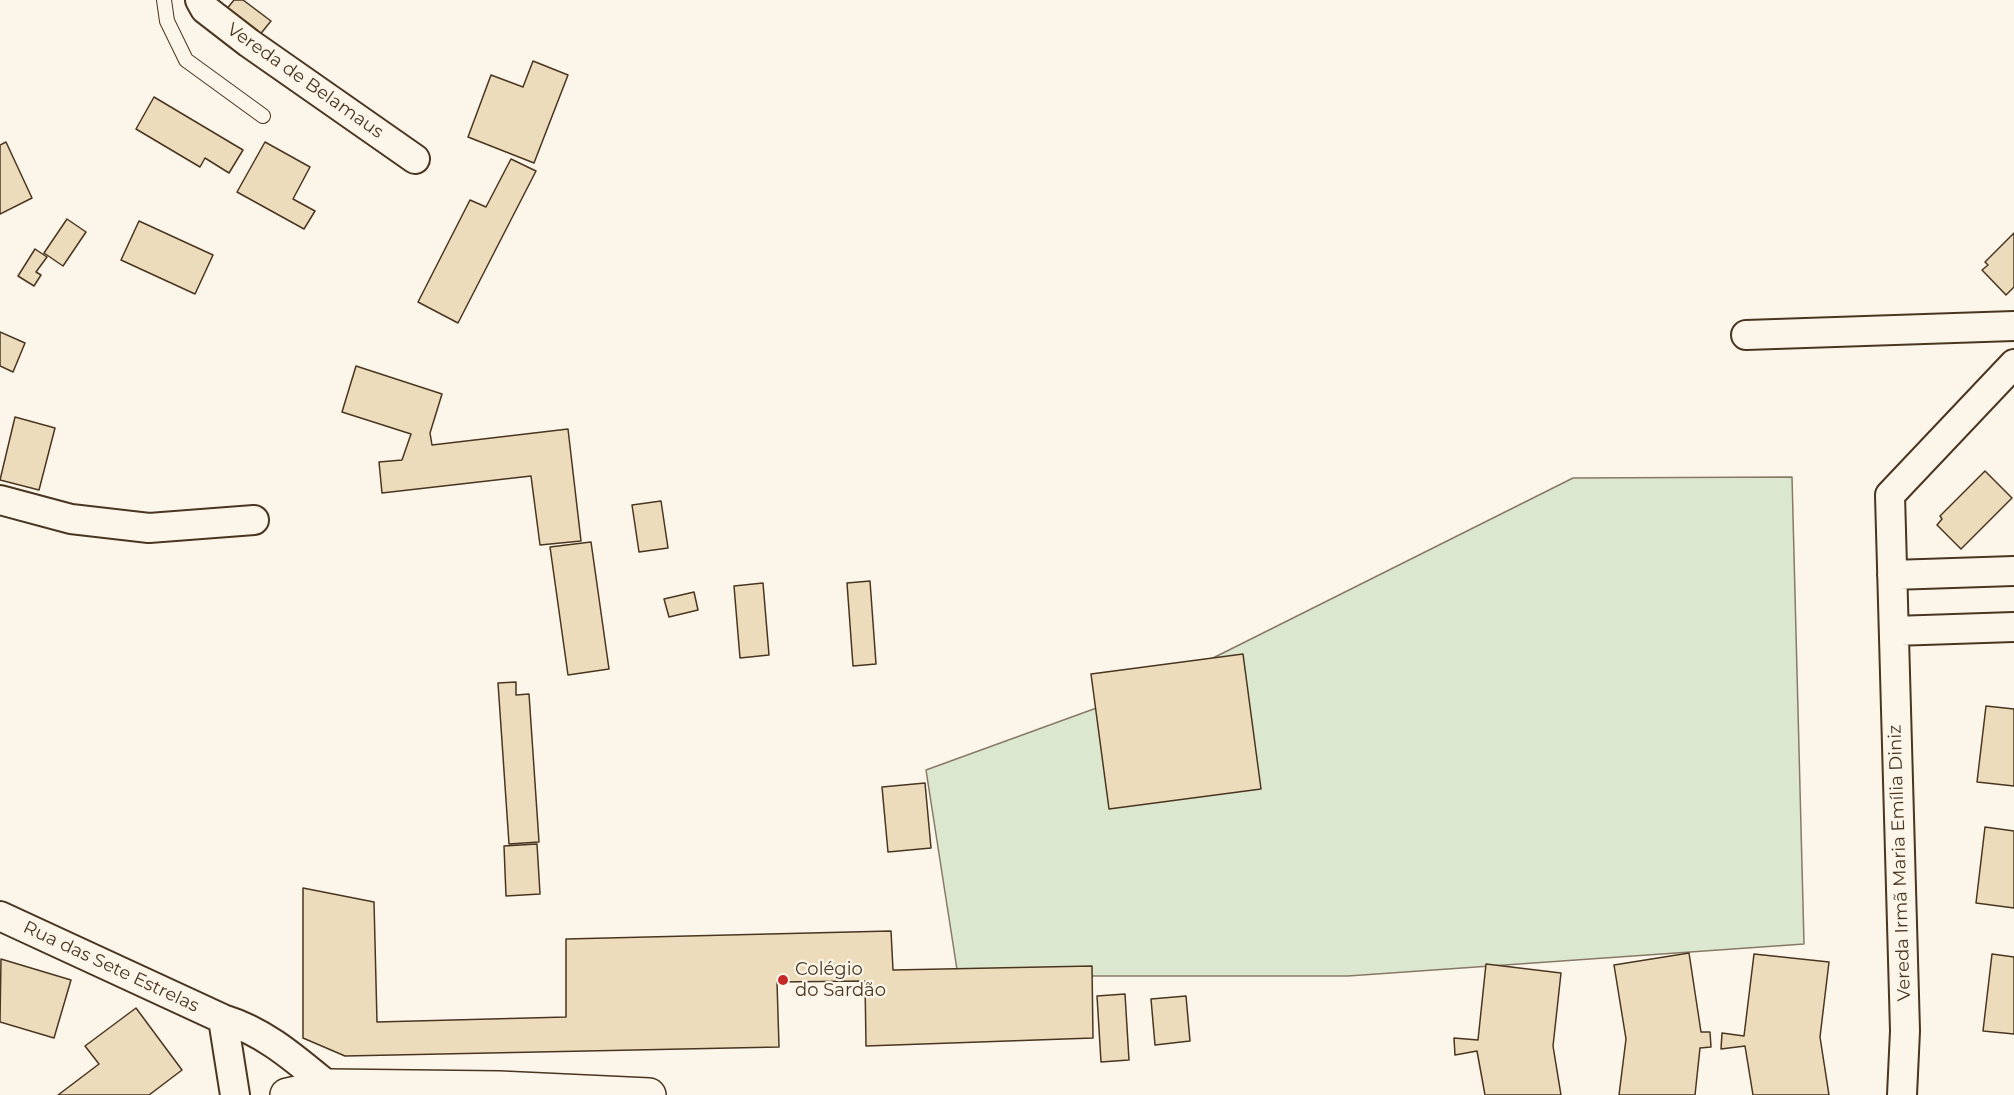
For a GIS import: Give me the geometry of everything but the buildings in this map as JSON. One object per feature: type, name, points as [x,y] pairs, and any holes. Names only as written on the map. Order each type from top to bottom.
[{"type":"main road","points":[[287,1095],[328,1086],[499,1088],[650,1095]]},
{"type":"street","name":"Vereda de Belamaus","points":[[200,0],[205,9],[249,44],[415,159]]},
{"type":"street","points":[[1746,335],[2014,326]]},
{"type":"street","name":"Vereda Irmã Maria Emília Diniz","points":[[1902,1095],[1905,1031],[1890,495],[2014,364]]},
{"type":"street","points":[[0,500],[71,519],[149,528],[254,520]]},
{"type":"street","points":[[1892,575],[2014,571]]},
{"type":"street","points":[[1894,631],[2014,627]]},
{"type":"street","name":"Rua das Sete Estrelas","points":[[0,916],[247,1027],[277,1043],[328,1086]]},
{"type":"street","points":[[223,1018],[235,1095]]},
{"type":"lane","points":[[164,0],[167,21],[186,60],[263,116]]},
{"type":"green space","points":[[1792,477],[1804,944],[1348,976],[958,976],[926,770],[1157,686],[1573,478]]},
{"type":"place","name":"Colégio do Sardão","points":[[783,980]]}]
